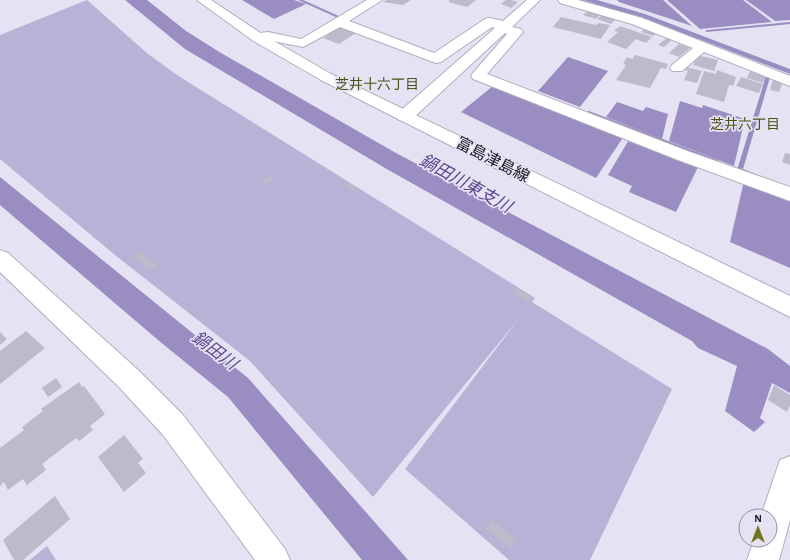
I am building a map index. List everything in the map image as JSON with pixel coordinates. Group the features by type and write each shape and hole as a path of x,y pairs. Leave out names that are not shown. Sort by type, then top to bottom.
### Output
{"street":[{"name":"富島津島線","path":"203,0 257,37 326,77 790,307"},
{"path":"257,37 268,36 295,43 303,43 376,0"},
{"path":"405,116 534,0"},
{"path":"564,0 636,21 790,81"},
{"path":"339,22 436,60 448,49 479,32 490,22 504,27 516,32 478,76 684,156 790,194"},
{"path":"677,68 702,47"},
{"path":"0,259 128,378 173,425 274,560"},
{"path":"778,510 790,470"},
{"path":"763,560 767,548"}],"shaded area":[{"path":"87,0 148,54 180,77 535,298 532,302 672,389 590,560 509,560 405,469 520,317 373,497 250,361 115,255 0,159 0,35"},
{"path":"125,0 147,0 186,31 221,53 396,153 768,349 790,366 790,393 772,383 760,418 765,422 754,432 725,411 737,366 698,348 692,341 385,168 185,49"},
{"path":"242,0 294,0 306,4 274,19"},
{"path":"584,0 597,0 645,14 790,69 790,74 649,20"},
{"path":"617,0 663,0 692,26 619,2"},
{"path":"667,0 743,0 772,22 700,29"},
{"path":"746,0 790,0 790,20 775,21"},
{"path":"568,57 608,71 580,107 538,91"},
{"path":"493,86 624,136 596,178 461,112"},
{"path":"680,101 702,108 703,105 745,119 734,166 669,141"},
{"path":"617,102 643,111 646,107 668,114 662,139 606,117"},
{"path":"630,138 699,165 676,212 629,192 632,186 608,175"},
{"path":"0,177 248,378 408,560 362,560 228,397 158,340 0,205"},
{"path":"744,181 790,199 790,268 730,242"},
{"path":"47,546 56,560 30,560"}],"building":[{"path":"386,0 411,0 403,5 383,2"},
{"path":"450,0 476,0 467,7 448,2"},
{"path":"506,0 518,2 511,8 501,4"},
{"path":"588,11 601,14 596,19 583,15"},
{"path":"602,15 616,19 611,24 597,19"},
{"path":"561,17 596,25 598,23 610,25 601,39 553,27"},
{"path":"620,26 652,37 646,43 636,39 626,49 607,42 618,32 614,31"},
{"path":"340,27 356,33 339,44 323,38"},
{"path":"645,29 657,33 653,36 641,32"},
{"path":"667,38 672,40 664,47 658,45"},
{"path":"679,44 690,48 679,57 669,53"},
{"path":"635,55 668,64 666,69 661,68 650,88 616,80 626,65 623,64 627,57 632,59"},
{"path":"697,55 718,60 714,71 693,65"},
{"path":"686,67 702,71 697,83 684,80 688,71 685,70"},
{"path":"717,70 736,77 733,86 729,85 724,102 696,94 704,71 716,74"},
{"path":"750,71 766,76 763,83 747,78"},
{"path":"741,77 763,84 759,93 736,86"},
{"path":"773,80 783,82 779,92 770,90"},
{"path":"785,153 790,154 790,165 782,162"},
{"path":"270,176 274,179 265,186 260,183"},
{"path":"348,183 358,189 355,192 344,186"},
{"path":"140,251 157,265 149,270 133,256"},
{"path":"516,288 532,298 529,302 512,292"},
{"path":"26,331 45,348 0,384 0,351"},
{"path":"0,332 7,339 0,345"},
{"path":"56,378 62,387 48,397 42,388"},
{"path":"79,382 82,387 84,386 105,414 90,426 93,430 79,441 76,438 42,464 46,470 27,485 23,479 8,490 4,482 0,486 0,448 24,430 22,427 43,411 41,409"},
{"path":"774,385 790,395 790,405 787,412 768,400"},
{"path":"124,435 143,459 138,463 146,473 124,492 98,457"},
{"path":"55,496 70,519 23,560 14,560 3,540"},
{"path":"491,519 517,540 511,549 486,529"}],"waterway":[{"path":"300,0 339,17"},
{"path":"579,0 636,16 697,39"},
{"path":"707,31 790,23"},
{"path":"748,173 740,170 768,77"},
{"path":"589,113 716,161"}],"district":[{"name":"芝井十六丁目","path":"377,84"},
{"name":"芝井六丁目","path":"745,124"}],"water label":[{"name":"鍋田川東支川","path":"466,183"},
{"name":"鍋田川","path":"215,350"}]}
